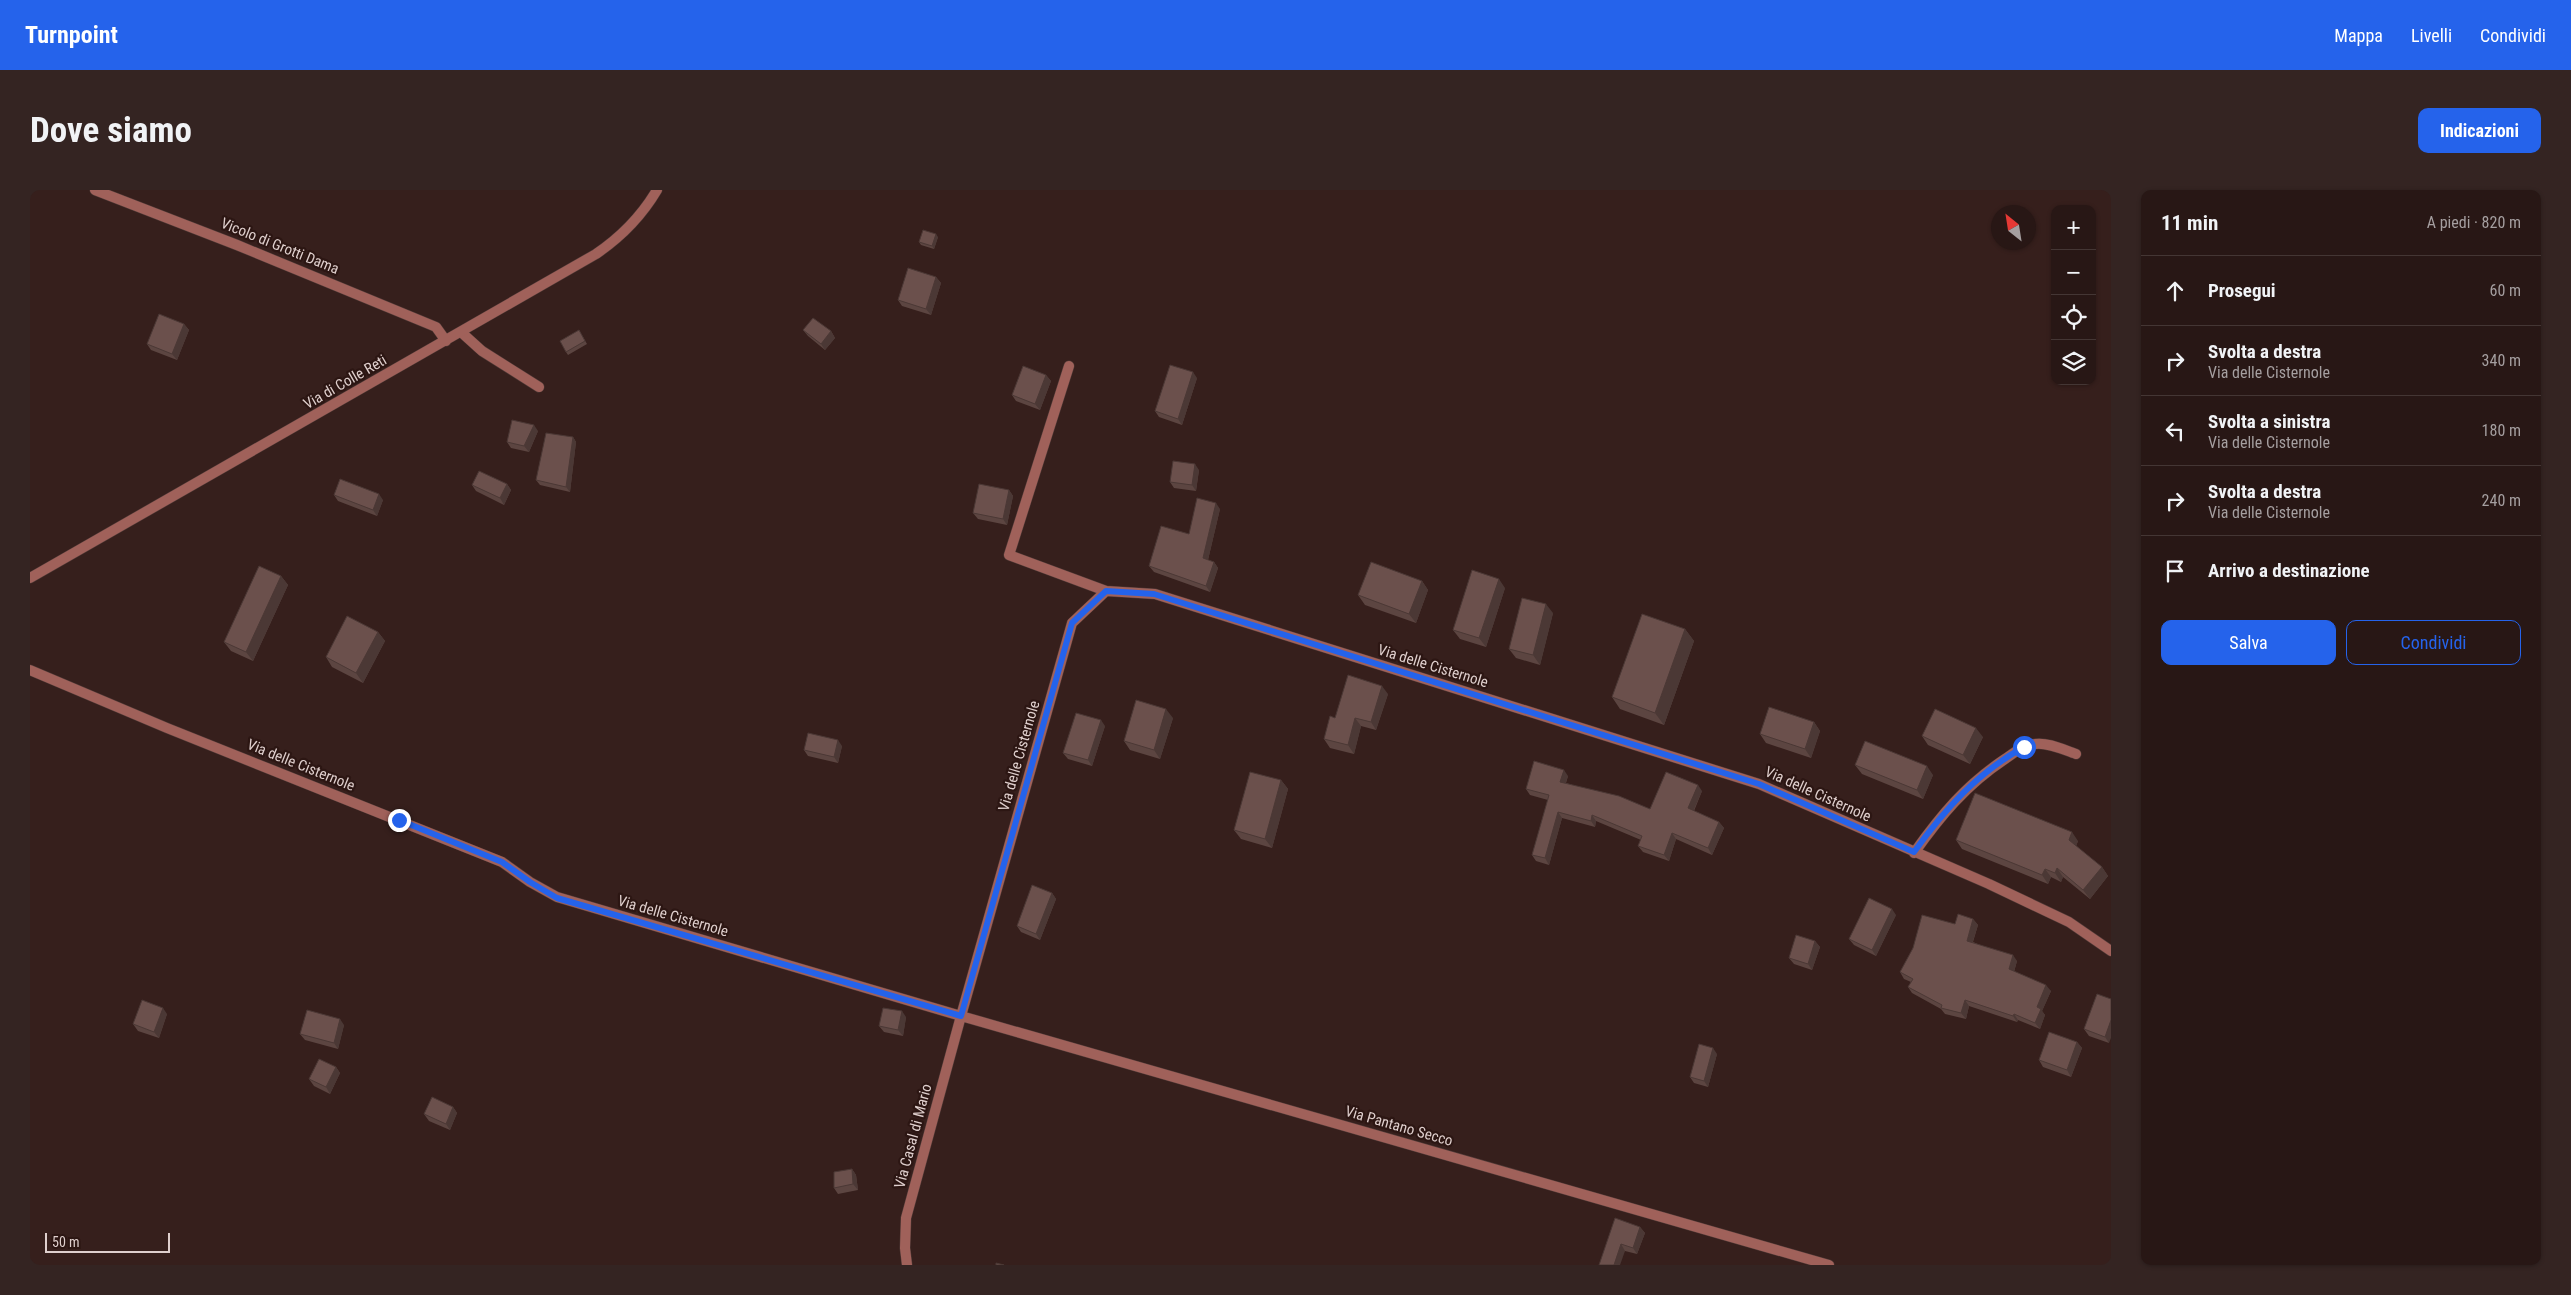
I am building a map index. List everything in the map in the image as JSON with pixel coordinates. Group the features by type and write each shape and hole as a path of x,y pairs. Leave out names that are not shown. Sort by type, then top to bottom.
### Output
{"street":[{"name":"Vicolo di Grotti Dama","path":"95,190 237,245 436,327 446,341"},
{"name":"Via di Colle Reti","path":"30,578 607,247 637,218 657,190"},
{"path":"461,332 482,351 540,387"},
{"path":"1069,366 1008,555 1106,591"},
{"name":"Via delle Cisternole","path":"30,670 167,728 502,862 557,898 961,1016 1072,623 1106,591 1154,594 1759,784 2068,922 2111,951"},
{"path":"1914,852 1970,784 2019,750 2036,744 2076,754"},
{"name":"Via Casal di Mario","path":"907,1265 905,1248 906,1218 961,1016"},
{"name":"Via Pantano Secco","path":"961,1016 1828,1265"}],"building":[{"path":"923,230 936,234 932,246 919,242"},
{"path":"908,268 936,277 926,309 898,300"},
{"path":"159,314 184,324 172,354 147,344"},
{"path":"813,318 831,331 821,344 803,330"},
{"path":"579,330 585,341 566,352 560,341"},
{"path":"1170,365 1193,372 1178,419 1155,411"},
{"path":"1023,366 1046,375 1035,404 1012,395"},
{"path":"512,420 534,425 524,446 507,442"},
{"path":"546,433 573,437 566,487 536,480"},
{"path":"1173,461 1195,464 1192,485 1170,482"},
{"path":"479,471 507,484 500,498 472,485"},
{"path":"340,479 379,494 373,510 334,495"},
{"path":"979,484 1009,490 1003,519 973,513"},
{"path":"1197,498 1216,503 1203,558 1214,562 1206,586 1149,566 1161,526 1189,534"},
{"path":"1371,562 1422,581 1409,614 1358,595"},
{"path":"259,566 281,576 246,652 224,642"},
{"path":"1472,570 1499,579 1479,638 1453,630"},
{"path":"1522,598 1546,604 1533,655 1509,649"},
{"path":"1642,614 1685,629 1655,713 1612,697"},
{"path":"347,616 378,632 356,673 326,657"},
{"path":"1348,675 1382,686 1371,722 1355,718 1348,745 1324,739 1330,716 1335,718"},
{"path":"1136,700 1166,709 1154,750 1124,741"},
{"path":"1769,707 1814,722 1805,749 1760,734"},
{"path":"1935,709 1976,728 1963,755 1922,736"},
{"path":"1076,713 1101,720 1088,760 1063,753"},
{"path":"808,733 838,740 834,757 804,750"},
{"path":"1865,741 1927,766 1917,790 1855,765"},
{"path":"1534,761 1564,770 1560,782 1619,796 1650,809 1666,772 1698,785 1688,808 1719,822 1708,848 1672,833 1664,855 1638,846 1642,836 1592,815 1591,821 1558,812 1545,858 1532,855 1549,795 1526,789"},
{"path":"1250,772 1281,780 1265,839 1234,830"},
{"path":"1975,793 2072,832 2069,840 2102,867 2083,890 2057,868 2055,873 2045,869 2042,875 1956,840"},
{"path":"1032,885 1052,893 1036,934 1017,926"},
{"path":"1869,898 1892,909 1872,950 1849,939"},
{"path":"1958,914 1973,919 1967,941 2013,955 2009,969 2046,985 2037,1007 2041,1009 2035,1023 2014,1014 2013,1016 1965,1000 1961,1013 1941,1008 1942,1005 1908,987 1913,979 1900,972 1913,948 1922,915 1955,924"},
{"path":"1796,935 1815,941 1808,964 1789,958"},
{"path":"2097,994 2111,999 2111,1020 2105,1037 2084,1029"},
{"path":"142,1000 163,1008 154,1032 133,1024"},
{"path":"883,1008 902,1011 898,1030 879,1026"},
{"path":"307,1010 340,1019 334,1043 300,1034"},
{"path":"2049,1032 2077,1042 2067,1070 2039,1060"},
{"path":"1699,1044 1713,1048 1704,1081 1690,1077"},
{"path":"319,1059 336,1067 326,1087 309,1079"},
{"path":"432,1097 453,1107 446,1124 424,1114"},
{"path":"852,1169 853,1184 834,1188 834,1172"},
{"path":"1615,1218 1640,1227 1633,1248 1621,1244 1614,1265 1599,1265"}],"route":[{"path":"399,820 502,862 557,898 961,1016 1072,623 1106,591 1154,594 1759,784 1914,852 1970,784 1984,772 2024,747"}]}
